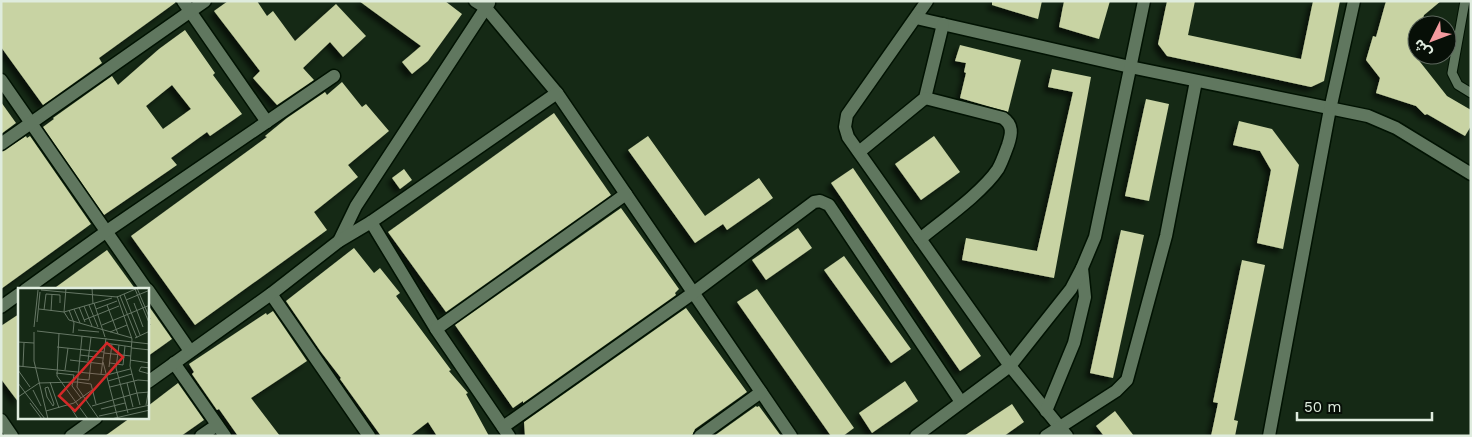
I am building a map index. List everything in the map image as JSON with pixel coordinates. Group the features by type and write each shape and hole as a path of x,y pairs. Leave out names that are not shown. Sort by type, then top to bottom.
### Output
{"street":[{"path":"1,144 187,7 205,1"},
{"path":"927,1 847,115 845,127 848,137 1010,366 1063,431"},
{"path":"916,436 1010,366 1071,289 1096,237 1144,1"},
{"path":"1269,436 1330,108 1354,1"},
{"path":"340,241 356,206 484,4 556,93 791,436"},
{"path":"187,7 267,122"},
{"path":"916,18 1130,67 1368,116 1396,128 1471,174"},
{"path":"859,152 925,98 943,24"},
{"path":"28,288 106,231 334,76"},
{"path":"1,80 146,288"},
{"path":"1046,436 1063,431 1116,391 1127,380 1130,373 1166,236 1196,80"},
{"path":"149,381 271,294 340,241 371,222 556,93"},
{"path":"920,239 987,183 999,168 1011,136 1009,122 1003,118 925,98"},
{"path":"436,329 626,194"},
{"path":"371,222 436,329 506,432 814,202 820,201 828,205 961,402"},
{"path":"1046,411 1074,343 1085,297 1082,268"},
{"path":"149,293 190,351"},
{"path":"271,294 370,436"},
{"path":"1,307 18,295"},
{"path":"174,363 225,436"},
{"path":"700,436 761,392"},
{"path":"1,420 12,436"},
{"path":"71,436 93,420"},
{"path":"201,436 217,425"}],"lane":[{"path":"1465,1 1452,73 1458,85 1471,92"}],"building":[{"path":"1,1 175,1 175,3 99,58 102,63 43,105 1,47"},
{"path":"228,1 257,1 267,16 273,11 295,41 336,4 366,36 343,57 330,42 303,68 314,80 277,105 253,78 260,71 214,11"},
{"path":"359,1 445,1 462,14 428,61 412,74 402,62 421,46"},
{"path":"992,1 1042,1 1038,19 992,5"},
{"path":"1064,1 1110,1 1099,39 1059,27"},
{"path":"1167,1 1195,1 1188,35 1301,59 1313,1 1340,1 1324,81 1311,87 1167,56 1158,44"},
{"path":"1386,1 1441,1 1424,15 1407,15 1407,65 1422,65 1447,96 1471,110 1471,126 1465,136 1427,114 1425,115 1416,106 1376,93 1380,78 1366,60 1373,36 1376,37"},
{"path":"185,30 215,73 213,75 242,114 210,136 207,132 171,158 177,165 104,215 43,127 112,76 118,85 159,49","holes":["172,85 191,109 163,129 146,106"]},
{"path":"960,45 1021,60 1008,112 960,98 966,73 964,72 966,63 955,61"},
{"path":"1052,69 1091,77 1054,278 962,260 966,238 1037,251 1073,92 1048,87"},
{"path":"342,82 362,107 366,104 389,131 348,165 358,177 314,212 327,230 195,325 131,236 267,137 265,136 287,118 325,92 327,95"},
{"path":"1146,99 1169,104 1149,201 1125,196"},
{"path":"1,102 16,123 1,134"},
{"path":"554,113 611,195 446,312 388,232"},
{"path":"1239,121 1272,129 1299,165 1283,249 1257,243 1271,170 1260,151 1233,145"},
{"path":"26,136 27,138 30,136 91,224 1,289 1,152"},
{"path":"648,136 705,216 759,178 773,198 727,230 723,224 695,243 628,150"},
{"path":"934,136 960,172 921,200 895,164"},
{"path":"853,168 981,356 960,371 831,183"},
{"path":"404,169 412,180 400,189 392,178"},
{"path":"621,208 679,289 675,293 676,295 523,403 523,401 513,408 455,325"},
{"path":"798,228 812,248 766,280 752,260"},
{"path":"1121,230 1144,235 1113,378 1090,373"},
{"path":"354,248 374,273 380,268 400,293 396,296 451,370 449,371 468,393 466,394 489,436 437,436 428,422 410,436 381,436 340,379 286,301"},
{"path":"107,250 135,288 55,288"},
{"path":"844,256 911,349 891,363 824,270"},
{"path":"1242,260 1265,265 1234,420 1238,421 1235,436 1211,436 1218,403 1213,402"},
{"path":"757,289 854,428 843,436 831,436 737,302"},
{"path":"149,306 172,339 149,355"},
{"path":"686,308 747,392 695,429 692,436 525,436 524,422"},
{"path":"273,311 307,361 251,398 280,436 238,436 192,374 194,372 189,364 266,313 267,315"},
{"path":"18,315 18,402 1,379 1,326"},
{"path":"905,381 918,401 872,433 859,413"},
{"path":"178,383 204,420 181,436 105,436 127,420 149,420 149,405"},
{"path":"1012,404 1024,422 1004,436 964,436"},
{"path":"756,406 759,406 781,436 714,436"},
{"path":"1115,411 1134,436 1104,436 1096,426"}]}
